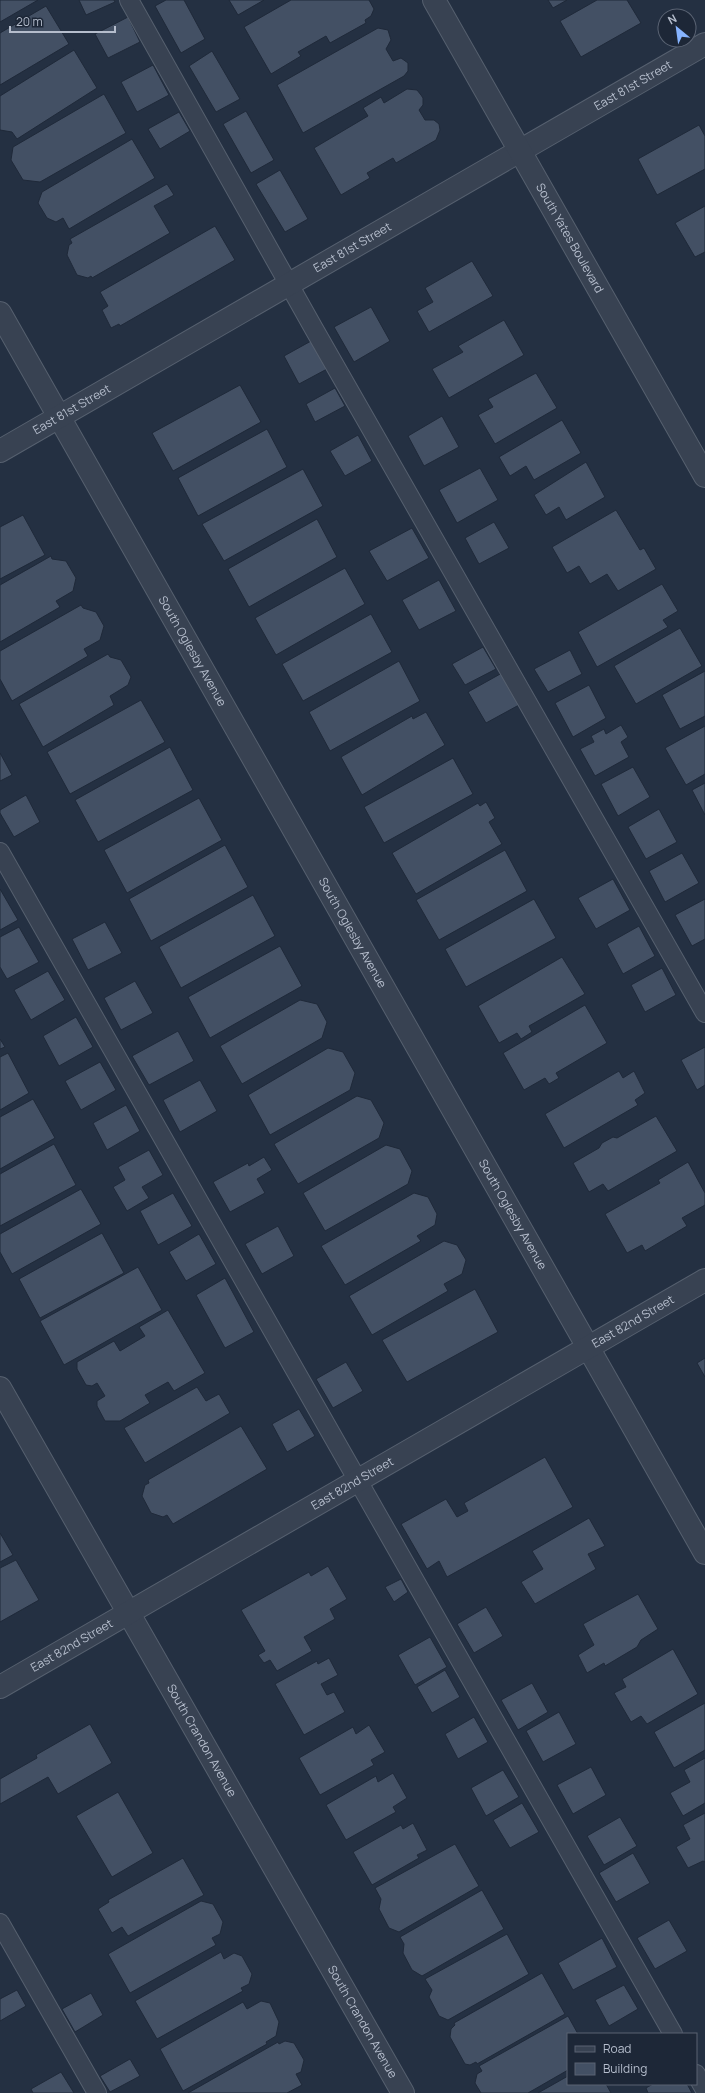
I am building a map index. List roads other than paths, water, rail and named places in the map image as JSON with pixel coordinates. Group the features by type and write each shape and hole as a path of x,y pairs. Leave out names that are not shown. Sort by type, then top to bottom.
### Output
{"street":[{"name":"South Yates Boulevard","path":"434,0 705,476"},
{"name":"East 81st Street","path":"0,451 705,44"},
{"name":"South Oglesby Avenue","path":"0,313 705,1553"},
{"name":"East 82nd Street","path":"0,1687 705,1280"},
{"name":"South Crandon Avenue","path":"0,1388 403,2093"}],"lane":[{"path":"128,0 288,284 705,1013"},
{"path":"0,852 672,2033"},
{"path":"0,1923 97,2093"},
{"path":"697,2076 705,2090"}]}
